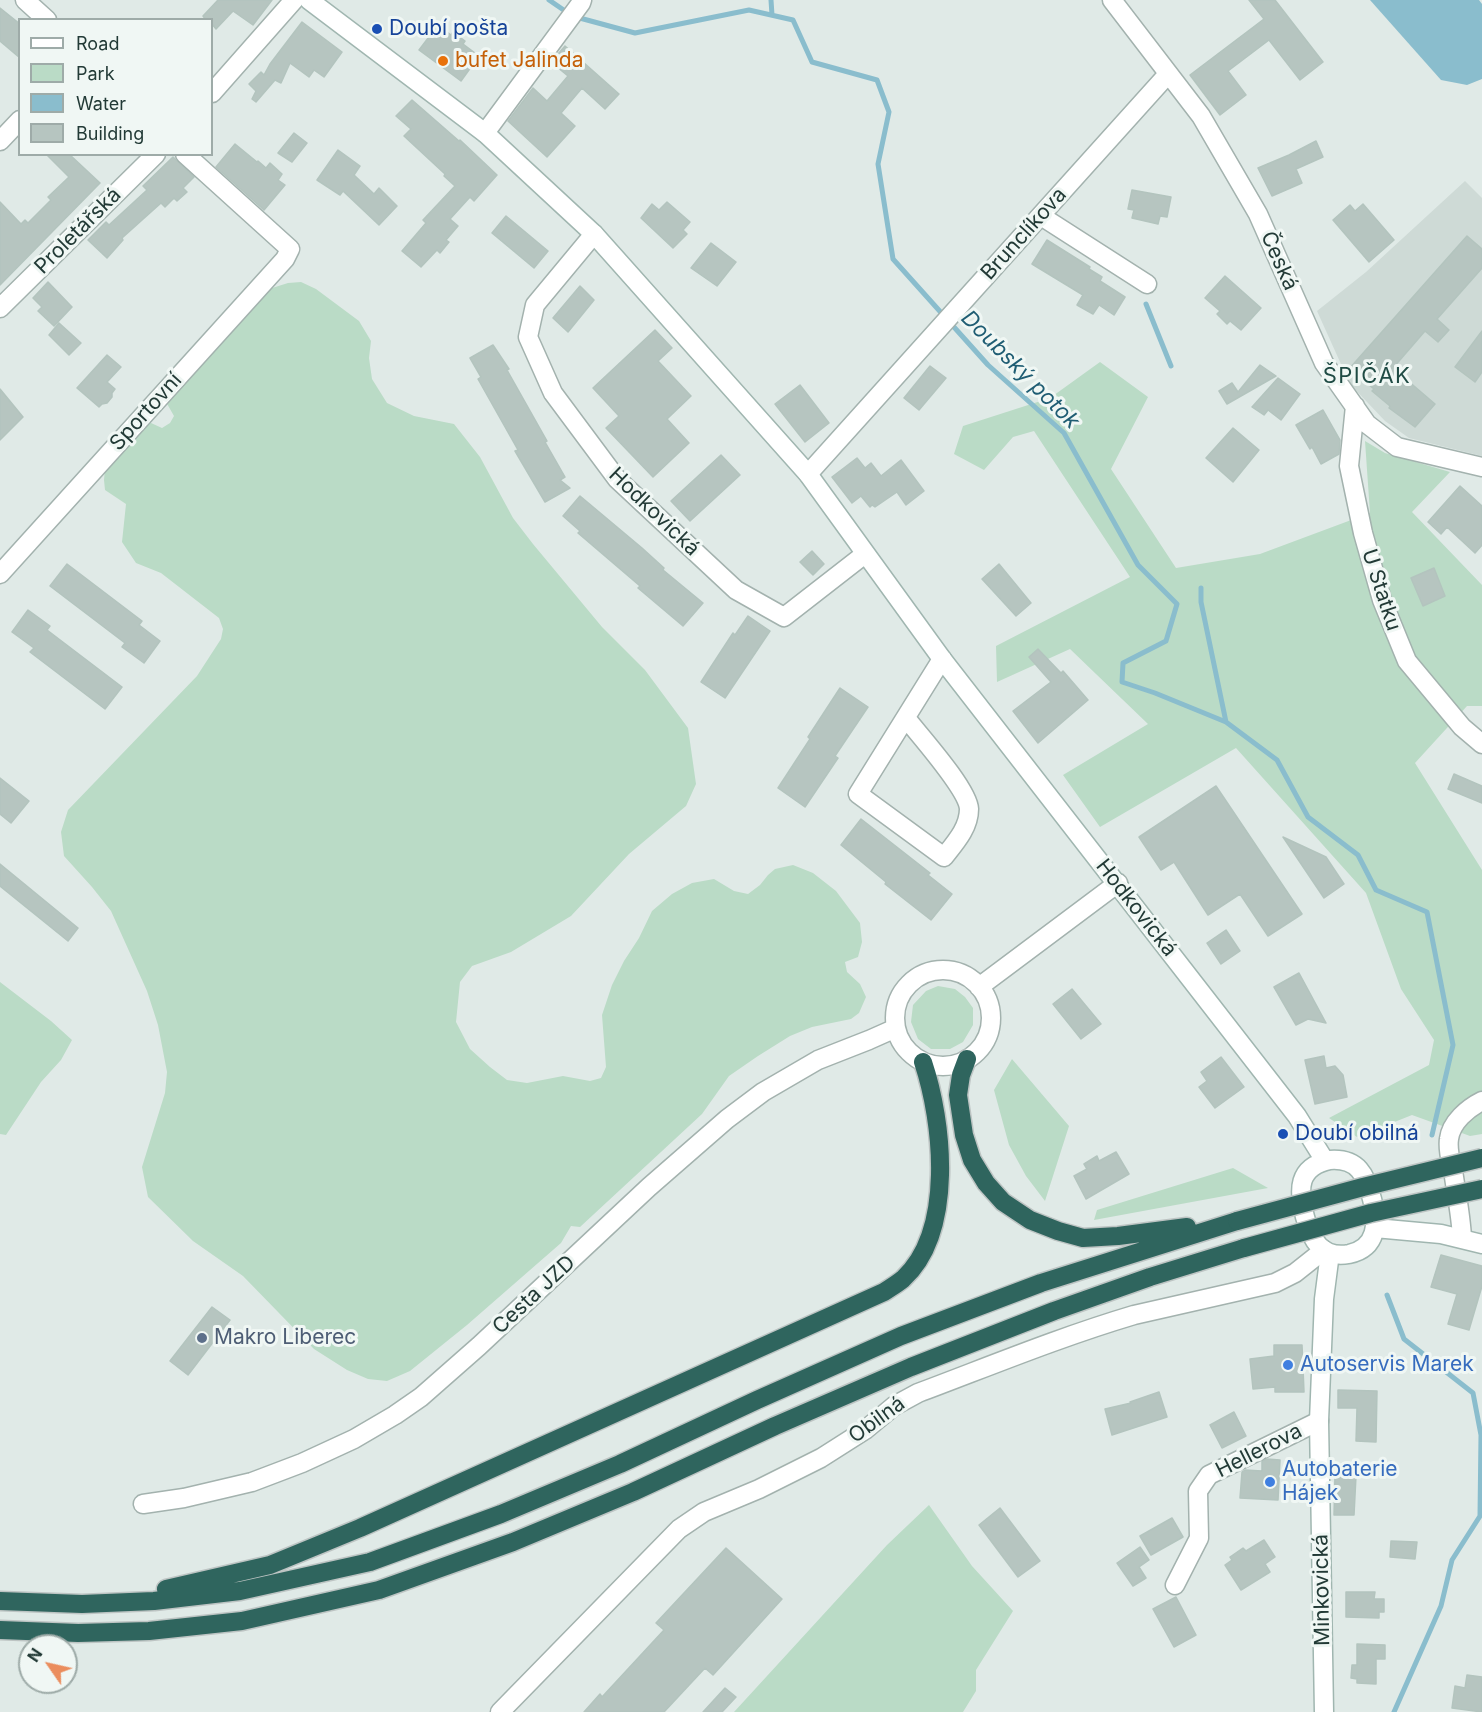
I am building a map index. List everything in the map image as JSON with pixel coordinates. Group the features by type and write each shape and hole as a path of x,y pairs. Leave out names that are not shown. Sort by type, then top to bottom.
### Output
{"highway":[{"path":"967,1059 958,1095 964,1136 972,1160 986,1183 1003,1202 1030,1220 1058,1232 1083,1238 1118,1236 1237,1221"},
{"path":"82,1604 178,1586 270,1565 360,1528 884,1292 903,1279 919,1259 936,1216 940,1173 936,1110 923,1062"},
{"path":"0,1600 82,1604 154,1600 240,1591 370,1562 501,1515 620,1464 911,1332 1041,1283 1237,1221 1482,1158"},
{"path":"0,1630 78,1633 161,1629 242,1620 379,1590 513,1542 633,1492 775,1426 911,1367 1054,1311 1150,1277 1244,1248 1371,1213 1482,1189"}],"street":[{"path":"25,0 45,18"},
{"path":"213,92 294,0"},
{"name":"Hodkovická","path":"309,0 484,134 594,234 808,474 942,659 1297,1116 1325,1161"},
{"path":"484,134 582,0"},
{"name":"Česká","path":"1112,0 1201,116 1258,214 1324,363 1367,424 1397,447 1482,467"},
{"name":"Brunclíkova","path":"808,474 1168,74"},
{"path":"0,141 18,122"},
{"name":"Proletářská","path":"0,308 154,156"},
{"name":"Sportovní","path":"0,574 285,259 290,249 187,156"},
{"path":"1041,216 1147,284"},
{"name":"Hodkovická","path":"594,234 535,305 528,337 553,393 617,479 736,590 784,616 865,554"},
{"name":"U Statku","path":"1354,406 1349,466 1363,533 1382,600 1407,661 1462,727 1482,744"},
{"path":"906,718 962,789 969,808 964,830 944,857 858,794 942,659"},
{"path":"979,987 1118,884"},
{"path":"939,970 961,974 971,979 979,987 990,1008 991,1020 984,1043 976,1052 957,1064 945,1066 923,1062 906,1048 896,1028 895,1017 901,994 908,985 927,973 939,970"},
{"name":"Cesta JZD","path":"143,1504 184,1498 252,1482 302,1464 354,1439 395,1415 421,1397 479,1346 649,1187 727,1119 763,1092 818,1060 896,1028"},
{"path":"1462,1238 1461,1215 1449,1140 1461,1117 1469,1108 1482,1101"},
{"path":"1342,1160 1353,1165 1363,1173 1368,1184 1376,1213 1375,1228 1368,1243 1347,1254 1327,1251 1315,1242 1309,1232 1300,1198 1306,1175 1314,1166 1325,1161 1342,1160"},
{"path":"1375,1228 1425,1232 1482,1244"},
{"name":"Minkovická","path":"1324,1712 1319,1420 1327,1251"},
{"name":"Obilná","path":"500,1712 679,1529 704,1512 759,1490 836,1450 904,1399 1050,1342 1115,1320 1275,1283 1294,1274 1327,1251"},
{"name":"Hellerova","path":"1175,1586 1199,1538 1197,1491 1209,1475 1319,1420"}],"shaded area":[{"path":"1465,181 1482,198 1482,456 1409,438 1385,421 1350,384 1317,311 1366,272"}],"green space":[{"path":"301,282 316,289 359,321 371,341 369,358 372,379 387,403 414,416 454,424 480,457 513,518 533,544 602,627 645,670 688,728 696,784 686,806 629,854 571,916 511,952 472,966 460,982 456,1022 470,1049 507,1080 527,1083 563,1076 590,1081 601,1078 606,1067 602,1015 612,985 652,911 672,894 692,883 714,879 734,891 748,894 775,869 793,865 813,873 836,891 860,923 862,942 858,957 845,962 847,972 860,984 866,997 859,1013 851,1019 812,1027 790,1036 729,1076 702,1114 580,1227 571,1226 561,1243 410,1371 387,1381 368,1379 347,1370 314,1349 243,1276 193,1241 148,1197 142,1167 165,1093 167,1072 158,1025 147,991 111,911 64,856 61,832 68,810 197,676 221,639 223,629 219,618 161,573 136,563 122,542 126,504 105,490 105,469 146,425 151,423 162,428 170,423 174,416 166,402 269,289 288,283"},
{"path":"1100,362 1148,397 1111,469 1176,568 1260,554 1370,513 1365,441 1385,453 1450,472 1412,512 1482,585 1482,706 1467,706 1415,763 1482,870 1482,1134 1470,1136 1412,1115 1357,1137 1329,1118 1429,1065 1434,1040 1401,989 1366,893 1236,748 1100,827 1063,775 1148,724 1070,649 997,682 996,646 1130,577 1034,431 1013,437 984,470 954,454 963,426 1050,398"},
{"path":"0,982 72,1040 61,1060 41,1082 6,1135 0,1134"},
{"path":"938,986 955,989 973,1008 973,1025 963,1042 950,1049 931,1049 918,1039 911,1022 913,1005 926,991"},
{"path":"1012,1059 1069,1126 1045,1201 1026,1176 1009,1145 994,1090"},
{"path":"1233,1168 1268,1188 1094,1220 1097,1210"},
{"path":"929,1505 972,1566 1013,1611 976,1670 976,1691 963,1712 734,1712 887,1545"}],"water":[{"path":"1370,0 1479,0 1482,4 1482,79 1467,85 1441,80"}],"building":[{"path":"218,0 272,0 253,25 233,11 216,29 213,25 213,18 203,16"},
{"path":"1249,0 1275,0 1323,62 1300,80 1269,40 1228,71 1246,95 1220,115 1190,75 1264,19"},
{"path":"0,8 18,22 18,56 0,41"},
{"path":"302,22 342,52 324,77 314,70 309,77 290,63 281,83 275,80 256,102 252,99 256,91 249,84 261,72 264,75"},
{"path":"438,25 451,35 453,32 465,41 463,44 479,56 461,81 419,50"},
{"path":"565,46 619,94 605,109 582,88 561,113 575,126 547,157 508,121 533,88 547,101 568,76 551,62"},
{"path":"412,100 497,175 474,201 470,197 450,219 458,226 446,240 449,242 440,253 437,250 421,267 402,251 426,223 423,220 455,186 404,136 411,129 396,116"},
{"path":"294,133 307,143 292,162 278,153"},
{"path":"1316,141 1323,157 1296,169 1302,183 1272,196 1258,168"},
{"path":"235,144 266,168 270,163 282,174 278,180 285,185 264,210 216,167"},
{"path":"338,150 360,166 354,175 374,194 379,188 397,206 379,225 343,191 340,195 317,180"},
{"path":"48,156 71,156 100,183 0,285 0,202 21,224 25,220 28,223 51,200 48,197 69,177"},
{"path":"173,157 194,177 183,188 187,192 177,201 174,198 165,207 161,203 122,238 123,240 107,258 88,240 106,222 109,225 147,190 143,186"},
{"path":"1132,190 1171,197 1167,217 1160,216 1158,224 1132,218 1134,210 1128,209"},
{"path":"667,202 690,222 683,230 687,234 673,248 641,218 652,204 659,210"},
{"path":"1363,204 1394,240 1369,262 1333,220 1350,205 1355,211"},
{"path":"506,216 548,251 534,268 492,233"},
{"path":"1467,236 1482,249 1482,268 1437,319 1449,330 1438,342 1425,331 1393,368 1435,404 1415,427 1389,408 1390,406 1372,391 1374,389 1349,369"},
{"path":"1047,240 1090,267 1089,269 1102,277 1100,281 1125,297 1114,315 1099,305 1093,314 1077,305 1083,295 1032,264"},
{"path":"711,243 736,262 717,286 691,268"},
{"path":"1225,276 1261,308 1241,330 1230,321 1227,324 1217,314 1220,311 1205,298"},
{"path":"48,282 72,307 54,326 38,311 42,307 33,298"},
{"path":"580,286 594,300 568,332 553,318"},
{"path":"59,323 81,343 69,355 49,335"},
{"path":"655,330 672,348 658,361 691,396 667,419 689,443 653,477 606,428 619,416 593,388"},
{"path":"1482,331 1482,372 1475,382 1455,367"},
{"path":"493,345 509,369 507,370 565,477 560,480 570,488 545,502 515,451 518,450 478,379 481,377 470,358"},
{"path":"107,355 121,367 107,382 115,389 112,397 99,407 77,388"},
{"path":"1260,365 1276,376 1227,404 1219,391 1232,383 1238,392"},
{"path":"930,366 946,378 919,410 904,398"},
{"path":"1278,378 1300,394 1281,420 1268,410 1264,415 1252,407"},
{"path":"800,385 829,423 805,442 775,404"},
{"path":"0,389 23,417 0,440"},
{"path":"1323,410 1340,440 1339,454 1321,464 1296,425"},
{"path":"1233,428 1259,450 1233,482 1206,458"},
{"path":"721,455 740,475 690,521 671,501"},
{"path":"857,458 865,468 871,463 881,476 901,460 924,491 906,505 897,492 875,507 872,505 870,507 861,496 852,503 832,477"},
{"path":"1460,486 1482,506 1482,545 1475,553 1447,527 1441,534 1428,522"},
{"path":"580,496 703,603 683,626 578,533 580,531 563,516"},
{"path":"812,551 824,564 813,575 800,562"},
{"path":"67,564 142,621 139,625 160,641 144,663 122,647 125,643 50,586"},
{"path":"999,564 1031,603 1016,616 982,579"},
{"path":"1434,568 1445,596 1423,606 1411,578"},
{"path":"28,610 50,626 47,630 122,687 105,709 30,652 34,648 12,632"},
{"path":"748,616 770,631 725,698 701,682 733,633 735,635"},
{"path":"1038,649 1061,673 1063,671 1088,700 1038,743 1013,711 1051,682 1029,657"},
{"path":"840,688 868,707 835,756 838,758 805,807 778,788"},
{"path":"1454,774 1482,786 1482,803 1448,789"},
{"path":"0,778 29,801 11,823 0,814"},
{"path":"1216,786 1302,914 1268,936 1240,894 1208,915 1174,862 1161,870 1139,837"},
{"path":"861,819 930,873 928,875 952,894 931,920 841,845"},
{"path":"1283,837 1326,857 1344,884 1324,898"},
{"path":"0,864 78,928 68,941 0,886"},
{"path":"1226,930 1240,951 1221,964 1207,943"},
{"path":"1299,973 1326,1023 1308,1019 1296,1025 1274,987"},
{"path":"1072,989 1101,1024 1081,1039 1053,1004"},
{"path":"1324,1056 1326,1068 1335,1066 1343,1075 1347,1097 1315,1104 1305,1060"},
{"path":"1221,1057 1244,1087 1215,1108 1199,1087 1207,1081 1201,1072"},
{"path":"1116,1152 1129,1174 1086,1199 1074,1176 1087,1169 1084,1164 1097,1156 1099,1161"},
{"path":"1441,1255 1482,1266 1482,1286 1469,1330 1448,1324 1457,1294 1431,1287"},
{"path":"212,1307 230,1320 188,1375 170,1361"},
{"path":"1274,1345 1302,1345 1304,1392 1275,1392 1275,1387 1253,1389 1250,1359 1274,1356"},
{"path":"1338,1390 1377,1391 1376,1442 1356,1441 1357,1408 1338,1408"},
{"path":"1159,1392 1167,1417 1112,1435 1105,1409 1131,1403"},
{"path":"1234,1412 1246,1436 1222,1448 1210,1425"},
{"path":"1280,1460 1278,1500 1240,1498 1242,1472 1245,1470 1262,1471 1262,1461"},
{"path":"1335,1475 1356,1476 1354,1515 1334,1515"},
{"path":"1000,1508 1040,1561 1018,1577 979,1525"},
{"path":"1172,1518 1183,1537 1151,1555 1140,1536"},
{"path":"1264,1540 1275,1557 1265,1564 1270,1572 1241,1590 1225,1565 1232,1560 1230,1557 1243,1548 1246,1551"},
{"path":"1391,1541 1417,1542 1415,1559 1390,1557"},
{"path":"1140,1547 1149,1560 1139,1567 1146,1578 1133,1586 1117,1563"},
{"path":"726,1548 782,1599 713,1675 705,1668 664,1712 584,1712 600,1694 602,1697 664,1630 656,1623"},
{"path":"1346,1592 1375,1592 1374,1599 1384,1599 1384,1612 1379,1612 1379,1618 1346,1617"},
{"path":"1176,1597 1196,1635 1174,1647 1153,1609"},
{"path":"1357,1644 1385,1645 1385,1659 1376,1659 1376,1684 1357,1683 1357,1679 1351,1678 1352,1665 1357,1665"},
{"path":"1467,1675 1482,1677 1482,1712 1452,1708 1455,1686 1465,1688"},
{"path":"725,1688 736,1697 722,1712 703,1712"}],"waterway":[{"name":"Doubský potok","path":"549,0 568,13"},
{"path":"771,0 772,15"},
{"name":"Doubský potok","path":"576,17 635,33 749,10 793,20 812,62 877,80 889,112 878,164 893,259 988,365 1064,433 1138,565 1177,604 1166,641 1123,663 1122,682 1226,722 1277,760 1308,817 1358,855 1376,890 1427,912 1453,1045 1432,1135"},
{"path":"1146,304 1171,366"},
{"path":"1201,588 1201,602 1226,722"},
{"name":"Doubský potok","path":"1387,1295 1404,1339 1473,1393 1481,1435 1480,1516 1452,1560 1441,1606 1394,1712"}],"place":[{"name":"Doubí pošta","path":"377,29"},
{"name":"bufet Jalinda","path":"443,61"},
{"name":"Doubí obilná","path":"1283,1134"},
{"name":"Makro Liberec","path":"202,1338"},
{"name":"Autoservis Marek","path":"1288,1365"},
{"name":"Autobaterie Hájek","path":"1270,1482"}],"district":[{"name":"ŠPIČÁK","path":"1367,376"}]}
